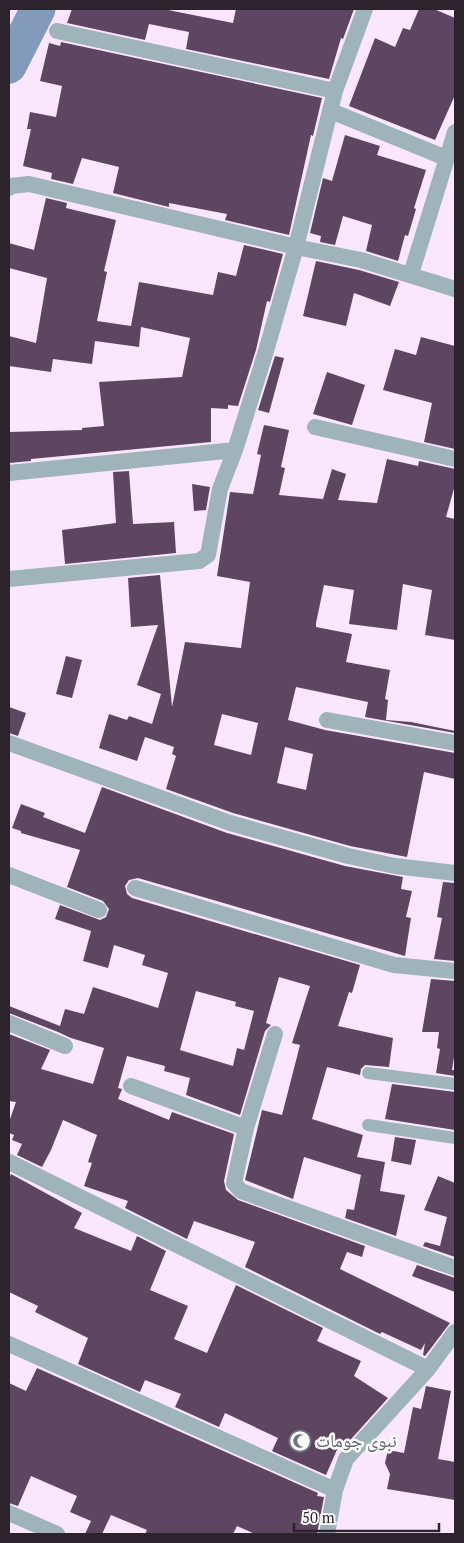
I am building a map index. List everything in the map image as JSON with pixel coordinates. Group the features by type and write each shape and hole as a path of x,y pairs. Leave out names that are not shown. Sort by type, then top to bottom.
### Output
{"street":[{"path":"9,579 199,561 208,555 211,548 220,489 235,450 296,247 332,111 335,91 365,9"},
{"path":"57,30 335,91"},
{"path":"332,111 446,158"},
{"path":"410,274 455,132"},
{"path":"9,188 11,186 30,184 296,247 361,260 455,289"},
{"path":"314,427 455,459"},
{"path":"9,473 235,450"},
{"path":"327,720 455,743"},
{"path":"9,742 230,824 348,856 395,866 455,872"},
{"path":"9,875 99,910"},
{"path":"135,888 394,965 455,971"},
{"path":"9,1023 65,1046"},
{"path":"275,1034 246,1128 234,1183 241,1191 455,1268"},
{"path":"368,1073 455,1084"},
{"path":"131,1086 246,1128"},
{"path":"368,1125 455,1138"},
{"path":"9,1162 428,1368"},
{"path":"327,1534 335,1490 346,1459 428,1368 455,1332"},
{"path":"9,1344 335,1490"},
{"path":"9,1513 57,1534"}],"building":[{"path":"72,9 163,9 233,23 236,9 354,9 343,39 341,38 329,79 186,49 189,32 149,24 145,40 67,23"},
{"path":"419,9 434,9 455,18 455,95 435,140 349,106 375,38 395,47 403,28 410,30"},
{"path":"61,42 322,98 313,136 311,135 289,235 225,220 227,214 169,203 169,207 113,193 119,167 82,158 73,184 51,179 52,173 23,166 31,129 27,129 30,112 56,117 62,86 40,81 49,43 60,46"},
{"path":"345,135 380,146 377,155 426,170 414,208 416,209 408,236 405,235 398,261 366,251 372,225 343,216 335,245 320,242 321,236 310,233 323,178 332,181"},
{"path":"46,198 67,203 66,208 116,220 104,271 107,272 97,321 131,326 139,282 213,295 218,272 236,276 244,245 283,254 270,302 267,301 256,350 238,406 228,405 228,409 211,408 211,442 31,459 31,461 9,463 9,432 82,430 82,428 104,426 99,382 182,377 190,338 141,327 139,347 95,341 92,364 53,359 51,372 9,366 9,336 36,343 47,278 9,268 9,243 34,250"},
{"path":"316,261 359,270 399,282 390,306 354,293 346,326 303,316"},
{"path":"421,337 455,346 455,449 424,442 432,403 383,390 395,349 416,355"},
{"path":"275,356 284,358 269,413 258,410"},
{"path":"327,372 365,385 352,425 313,414"},
{"path":"264,425 289,430 281,467 285,468 279,495 323,499 332,469 346,474 338,500 377,503 387,459 418,466 419,461 455,469 455,485 446,517 455,519 455,640 425,635 432,590 403,584 397,630 349,624 354,590 324,585 316,627 352,634 346,662 390,670 385,699 388,700 386,720 411,722 455,731 455,733 365,717 368,702 296,687 288,720 325,730 455,753 455,779 424,772 407,857 350,846 233,813 166,789 176,756 172,754 174,747 145,737 137,761 99,748 109,714 127,720 129,716 152,724 161,694 137,685 158,625 131,627 128,578 160,575 172,707 185,642 241,648 250,582 217,576 230,492 253,494 261,455 257,454","holes":["222,714 258,723 251,755 214,745","285,747 313,754 306,790 277,783"]},
{"path":"129,471 133,524 174,522 176,553 65,564 62,530 116,523 113,472"},
{"path":"192,484 210,487 206,510 194,511"},
{"path":"66,656 82,660 72,698 56,694"},
{"path":"9,707 26,713 18,736 9,733"},
{"path":"102,787 227,833 345,866 403,877 401,889 412,891 406,917 411,918 405,956 138,878 129,880 125,886 127,894 132,898 360,965 352,993 349,992 338,1026 393,1038 389,1067 365,1065 361,1069 360,1075 327,1067 312,1119 363,1135 357,1157 385,1162 380,1191 405,1195 396,1236 345,1218 347,1209 354,1210 361,1175 304,1157 293,1199 245,1180 262,1110 282,1115 300,1045 292,1043 310,986 279,977 266,1023 271,1025 265,1031 240,1115 186,1095 190,1078 164,1071 165,1066 127,1056 118,1088 122,1089 118,1099 169,1120 172,1112 234,1134 224,1181 226,1190 238,1200 365,1246 362,1257 347,1252 340,1269 450,1323 425,1356 423,1355 425,1343 421,1350 382,1332 380,1334 245,1267 255,1242 194,1221 187,1239 125,1208 128,1201 84,1186 92,1163 88,1162 97,1135 63,1120 42,1167 17,1155 22,1144 12,1140 14,1135 9,1133 9,1122 16,1102 9,1101 9,1034 50,1050 41,1069 93,1084 104,1048 71,1038 9,1013 9,1006 60,1026 65,1009 84,1014 93,987 158,1008 168,973 142,965 145,955 114,945 108,968 83,961 91,931 55,919 60,905 100,920 106,917 109,909 103,901 67,887 80,850 21,833 21,831 12,828 21,804 45,813 43,817 85,833","holes":["196,991 236,1002 235,1006 254,1011 244,1050 237,1048 233,1066 180,1050"]},
{"path":"443,882 455,883 455,961 434,959 442,918 437,917"},
{"path":"431,979 455,981 455,1051 452,1070 455,1070 455,1076 436,1073 440,1049 437,1048 439,1032 422,1032"},
{"path":"392,1084 455,1092 455,1130 385,1119"},
{"path":"395,1137 416,1140 411,1165 391,1161"},
{"path":"11,1174 82,1213 74,1228 131,1251 137,1236 166,1251 150,1290 188,1306 174,1339 207,1353 236,1285 323,1328 317,1341 361,1361 354,1376 388,1398 344,1447 339,1445 326,1475 272,1451 278,1438 225,1413 219,1427 175,1407 181,1394 145,1380 140,1392 78,1364 88,1338 35,1312 38,1306 9,1292 9,1179"},
{"path":"438,1176 455,1183 455,1257 423,1246 425,1242 440,1246 447,1217 424,1210"},
{"path":"417,1265 455,1278 455,1292 412,1276"},
{"path":"37,1368 318,1493 317,1496 324,1497 317,1534 255,1534 237,1526 233,1534 145,1534 147,1530 111,1515 102,1534 85,1534 91,1521 70,1512 77,1496 31,1476 18,1506 9,1503 9,1383 26,1391"},
{"path":"426,1386 451,1391 438,1459 455,1462 455,1500 387,1489 390,1474 385,1463 388,1450 404,1453 413,1407 421,1409"}],"waterway":[{"path":"9,66 38,9"}],"place":[{"name":"نبوی جومات","path":"300,1441"}]}
